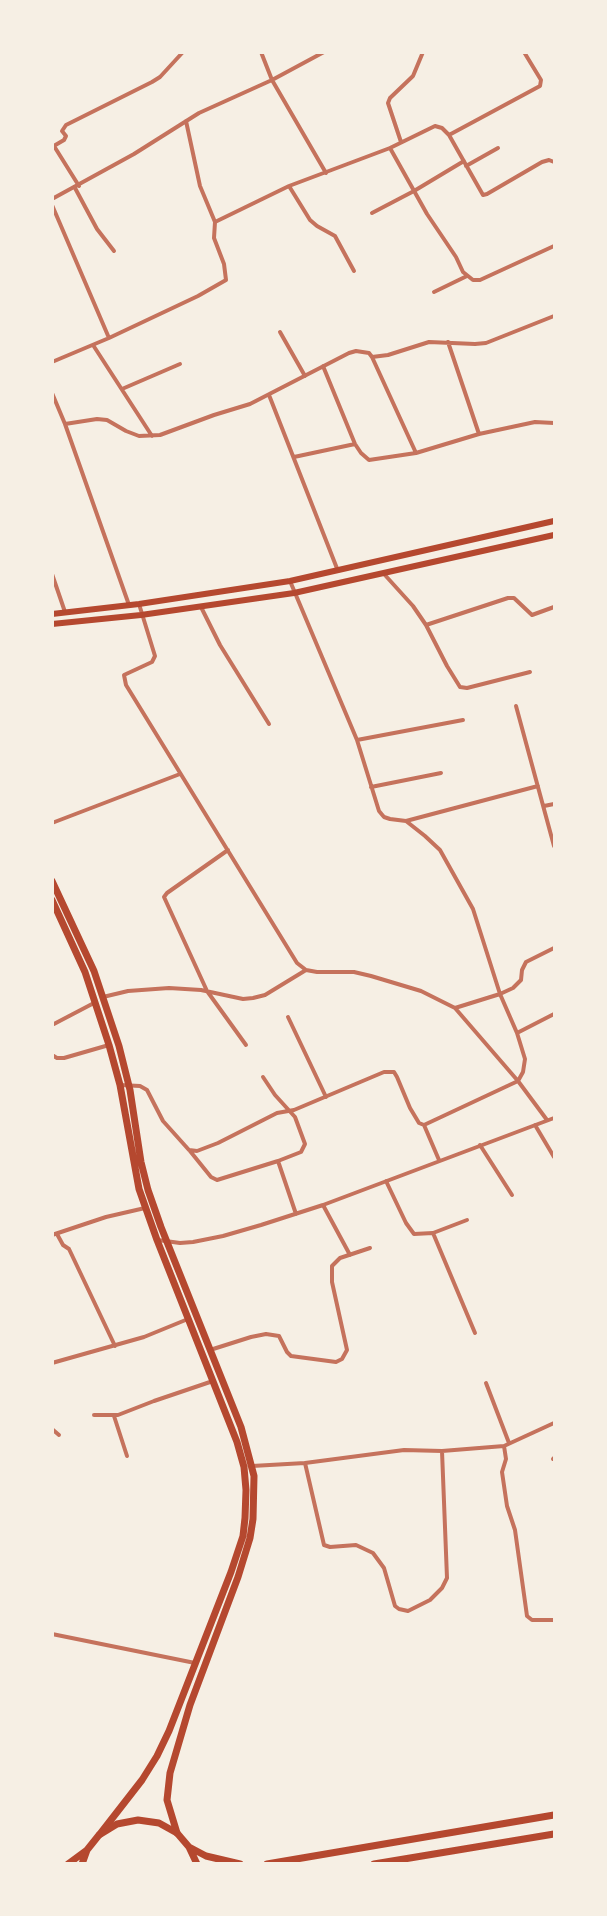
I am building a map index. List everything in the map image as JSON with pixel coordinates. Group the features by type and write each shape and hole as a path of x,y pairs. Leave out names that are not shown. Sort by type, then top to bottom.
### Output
{"main road":[{"path":"52,614 138,604 290,581 555,522"},
{"path":"52,624 141,615 294,593 555,535"},
{"path":"52,880 93,971 119,1046 148,1190 241,1427 253,1466 255,1489 250,1538 238,1578 190,1706 170,1773 167,1800 177,1833"},
{"path":"52,900 74,946 109,1045 120,1085 139,1189 145,1208 237,1442 244,1467 245,1518 243,1536 231,1572 181,1702 157,1756 142,1780 87,1850 68,1863"},
{"path":"231,1572 238,1578"},
{"path":"267,1863 555,1815"},
{"path":"99,1835 117,1824 138,1820 159,1823 177,1833 189,1847 196,1863"},
{"path":"374,1863 555,1833"},
{"path":"189,1847 206,1856 240,1863"},
{"path":"82,1863 87,1850"}],"street":[{"path":"114,251 97,229 77,187 53,146 64,140 66,136 62,131 66,125 152,82 160,77 183,52"},
{"path":"261,52 272,80 326,173"},
{"path":"52,199 134,154 186,121 324,52"},
{"path":"401,142 388,103 390,98 413,76 423,52"},
{"path":"448,135 540,86 541,80 524,52"},
{"path":"52,362 109,338 198,296 226,280 224,264 214,238 215,222 200,186 186,121"},
{"path":"215,222 289,186 390,148 435,126 442,128 448,135 483,195 542,162 549,160 555,162"},
{"path":"390,148 463,272 472,280 480,280 555,246"},
{"path":"372,213 498,148"},
{"path":"289,186 310,220 335,236 354,271"},
{"path":"52,205 109,338"},
{"path":"434,291 467,276"},
{"path":"372,357 388,355 429,342 486,343 555,316"},
{"path":"280,332 305,376"},
{"path":"448,342 479,434"},
{"path":"93,345 152,436"},
{"path":"65,424 107,420 139,436 152,436 183,428 269,395 356,351 369,353 372,357 416,453"},
{"path":"122,389 180,364"},
{"path":"323,366 355,444 369,460 416,453 479,434 535,422 555,423"},
{"path":"52,393 55,407 65,424 129,605"},
{"path":"269,395 338,571"},
{"path":"294,457 355,444"},
{"path":"52,574 66,612"},
{"path":"384,574 413,606 426,625 460,687 467,688 530,672"},
{"path":"290,581 357,740 379,811 384,817 406,821 538,786"},
{"path":"426,625 508,598 514,598 532,615 555,608"},
{"path":"138,604 155,656 152,662 127,673 124,678 180,774 297,963 306,970 317,972 354,972 372,976 421,991 455,1008 518,1081 547,1120"},
{"path":"201,606 220,645 269,724"},
{"path":"516,706 555,846"},
{"path":"357,740 463,720"},
{"path":"52,823 180,774"},
{"path":"371,787 441,774"},
{"path":"543,806 555,804"},
{"path":"406,821 440,850 465,893 473,909 500,994 517,1033 525,1059 523,1072 518,1081 424,1125"},
{"path":"228,850 164,897 207,991 246,1045"},
{"path":"455,1008 513,988 521,980 526,962 555,948"},
{"path":"102,997 128,991 169,988 207,991 243,999 252,998 266,994 306,970"},
{"path":"52,1024 95,1002"},
{"path":"517,1033 555,1014"},
{"path":"288,1017 326,1096"},
{"path":"52,1055 64,1058 109,1045"},
{"path":"189,1150 197,1151 218,1143 277,1113 290,1111 390,1071 394,1072 397,1077 419,1123 424,1125 439,1160"},
{"path":"120,1085 140,1086 147,1090 163,1121 217,1180 301,1152 305,1144 295,1117 275,1095 263,1077"},
{"path":"157,1240 193,1242 223,1236 296,1214 555,1118"},
{"path":"535,1125 555,1157"},
{"path":"480,1144 512,1195"},
{"path":"278,1161 296,1214"},
{"path":"386,1181 406,1222 412,1232 418,1235 433,1233 467,1220"},
{"path":"323,1205 350,1255"},
{"path":"116,1346 69,1249 55,1235 105,1217 145,1208"},
{"path":"433,1233 475,1333"},
{"path":"210,1350 266,1334 279,1336 291,1356 336,1362 342,1359 347,1350 331,1270 336,1261 370,1248"},
{"path":"52,1363 116,1346 189,1319"},
{"path":"94,1415 114,1416 214,1381"},
{"path":"486,1383 506,1445 506,1459 502,1472 507,1506 515,1530 527,1616 532,1620 555,1620"},
{"path":"114,1416 127,1456"},
{"path":"244,1467 306,1463 404,1450 442,1451 506,1445 555,1423"},
{"path":"52,1429 59,1435"},
{"path":"306,1463 323,1543 330,1547 356,1545 373,1553 384,1568 395,1606 408,1611 437,1594 447,1578 442,1451"},
{"path":"52,1634 195,1663"}]}
